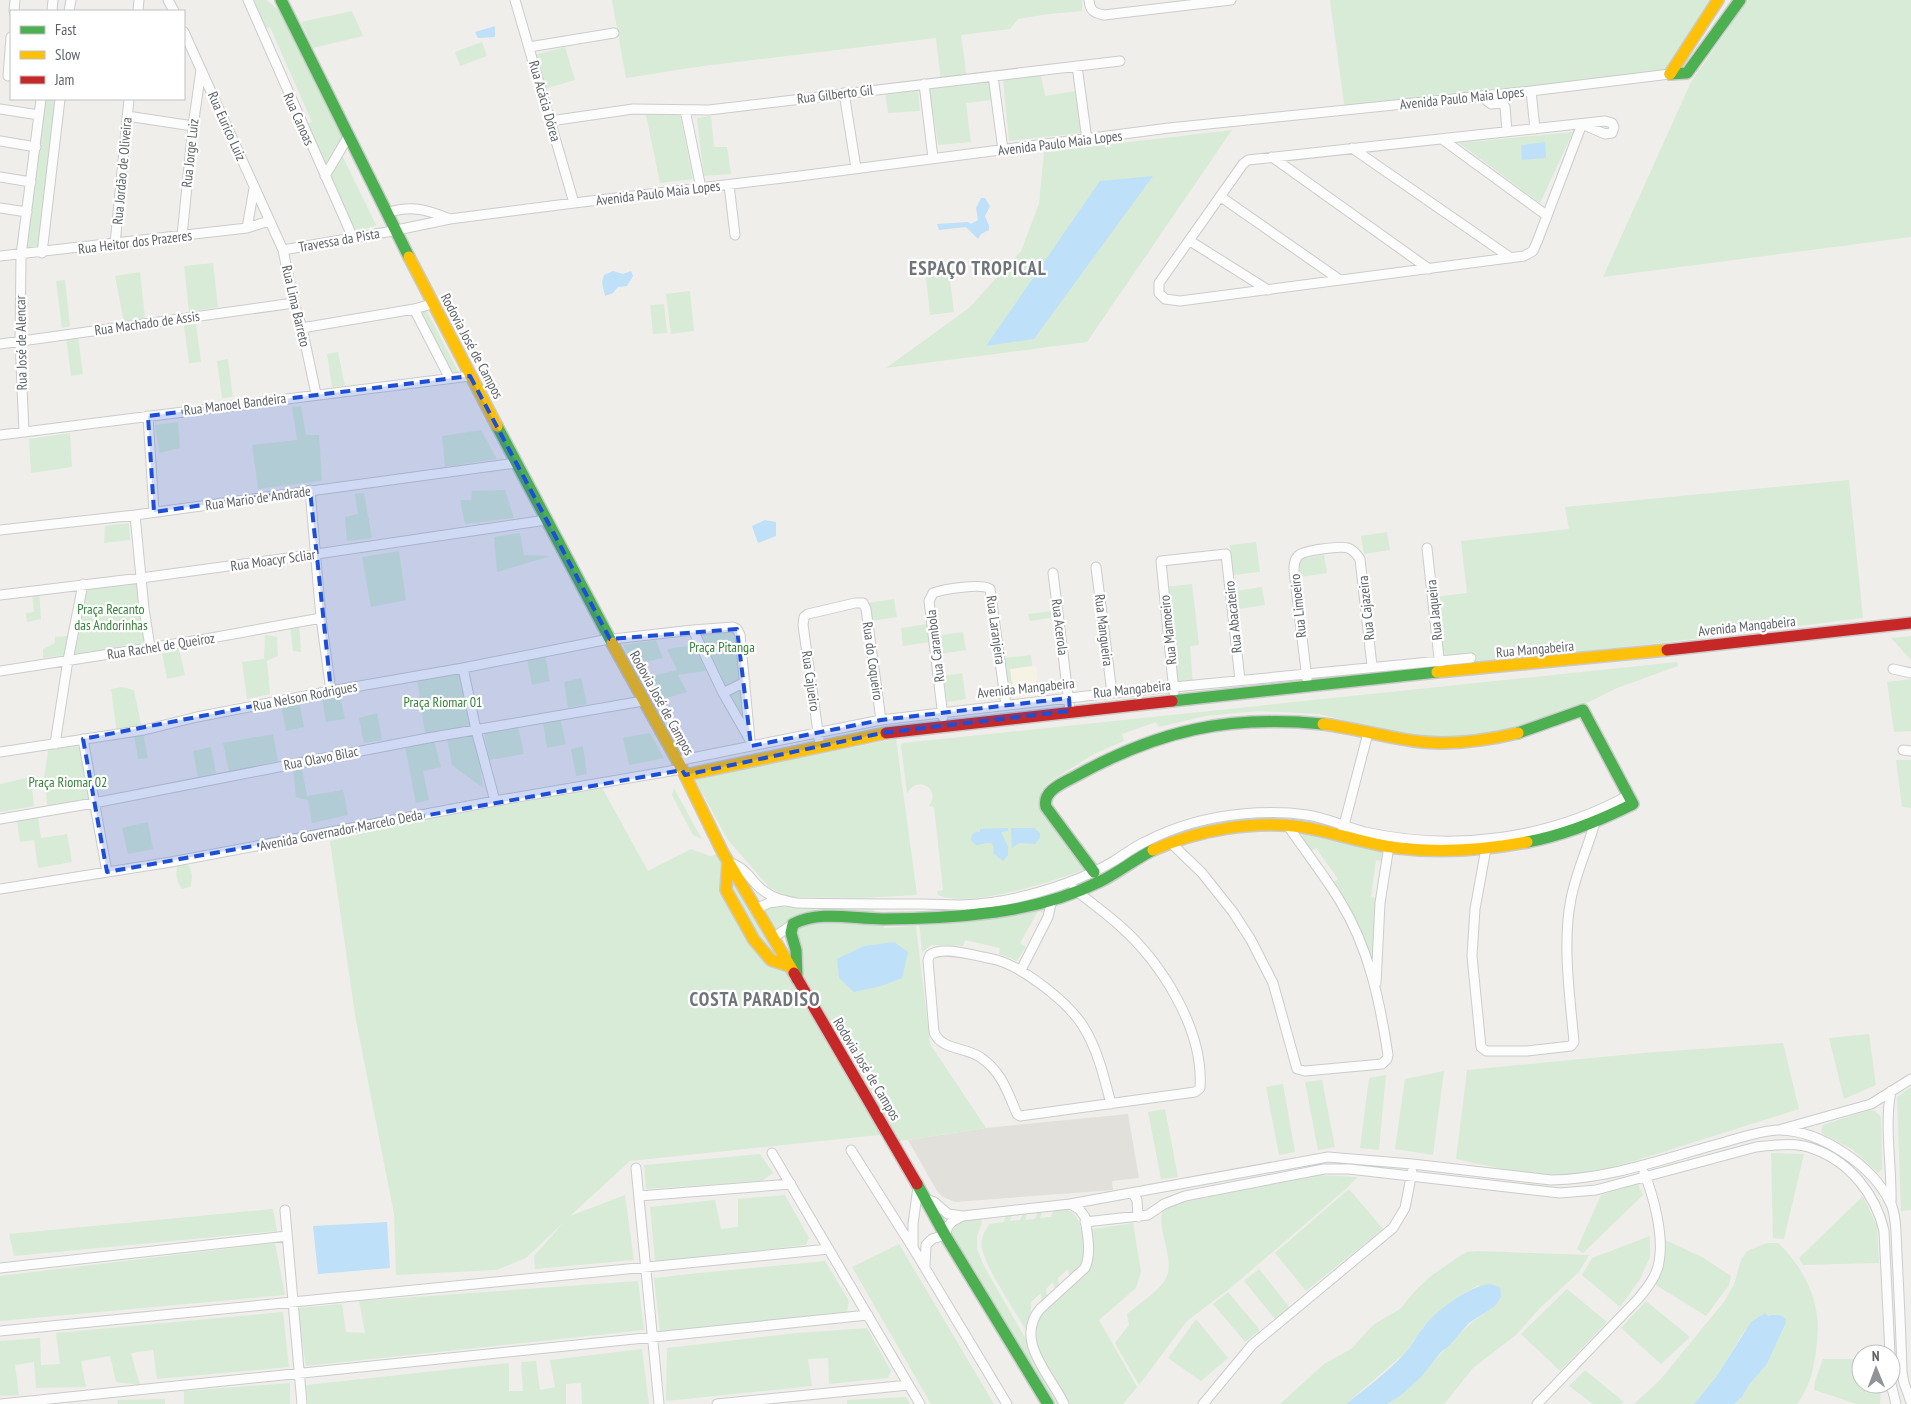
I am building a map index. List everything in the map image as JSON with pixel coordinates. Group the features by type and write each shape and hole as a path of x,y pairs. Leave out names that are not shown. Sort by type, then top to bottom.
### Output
{"street":[{"name":"Rua Canoas","path":"248,0 353,238"},
{"name":"Rodovia José de Campos","path":"281,0 432,304 643,701 681,768 728,862 889,1134 945,1235 1048,1404"},
{"name":"Rua Acácia Dórea","path":"515,0 574,203"},
{"path":"1089,0 1090,8 1094,12 1114,15 1231,0"},
{"path":"1670,74 1718,0"},
{"path":"1670,74 1687,73 1740,0"},
{"path":"529,47 614,32"},
{"name":"Rua Eurico Luiz","path":"185,34 270,221"},
{"path":"6,75 10,45"},
{"name":"Rua Gilberto Gil","path":"550,121 633,109 709,110 1120,61"},
{"path":"1077,66 1087,140"},
{"name":"Rua Jorge Luiz","path":"182,236 193,126 201,70"},
{"name":"Avenida Paulo Maia Lopes","path":"395,230 450,219 1087,140 1169,128 1531,91 1670,74"},
{"path":"993,76 1003,150"},
{"path":"924,84 933,158"},
{"path":"1531,91 1536,129"},
{"path":"844,93 856,168"},
{"path":"1496,94 1503,103 1508,131"},
{"path":"1481,96 1491,104 1503,103"},
{"name":"Rua José de Alencar","path":"24,432 20,341 21,255 41,100"},
{"path":"42,252 60,100"},
{"name":"Rua Jordão de Oliveira","path":"115,244 129,100"},
{"path":"0,109 39,115"},
{"path":"685,110 701,188"},
{"path":"127,116 193,126"},
{"path":"1582,124 1533,250 1524,256 1180,301 1165,299 1159,293 1159,283 1243,164 1248,160 1536,129 1582,124"},
{"path":"325,176 348,138"},
{"path":"1442,139 1546,215"},
{"path":"0,142 36,147"},
{"path":"1352,148 1511,258"},
{"path":"1272,157 1429,269"},
{"path":"0,177 31,182"},
{"path":"729,185 735,235"},
{"path":"247,228 254,188"},
{"path":"1221,197 1340,280"},
{"path":"0,208 27,212"},
{"name":"Avenida Paulo Maia Lopes","path":"386,213 412,208 425,209 450,219"},
{"name":"Rua Heitor dos Prazeres","path":"0,256 247,228 270,221"},
{"name":"Rua Lima Barreto","path":"270,221 283,250 316,394"},
{"name":"Travessa da Pista","path":"283,250 395,230"},
{"path":"1190,241 1268,290"},
{"name":"Rua Machado de Assis","path":"0,344 294,303"},
{"path":"302,328 414,309 432,304"},
{"path":"414,309 449,377"},
{"name":"Rua Manoel Bandeira","path":"0,435 449,377 470,376"},
{"path":"148,416 154,512"},
{"name":"Rua Mario de Andrade","path":"0,530 135,515 516,463"},
{"path":"310,490 321,618 331,691"},
{"path":"135,515 150,647"},
{"name":"Rua Moacyr Scliar","path":"0,595 317,554 546,520"},
{"name":"Rua Limoeiro","path":"1308,686 1294,571 1297,557 1302,552 1339,548 1348,548 1355,552"},
{"name":"Rua Jaqueira","path":"1427,548 1440,667"},
{"name":"Rua Cajazeira","path":"1355,552 1362,566 1372,666"},
{"name":"Rua Abacateiro","path":"1161,561 1226,554 1240,680"},
{"name":"Rua Mamoeiro","path":"1161,561 1175,700"},
{"name":"Rua Mangueira","path":"1096,567 1112,693"},
{"name":"Rua Acerola","path":"1053,573 1070,711"},
{"path":"55,744 68,660 83,584"},
{"name":"Rua Laranjeira","path":"988,587 992,594 1006,705"},
{"name":"Rua Carambola","path":"944,725 930,596 940,590 988,587"},
{"name":"Rua do Coqueiro","path":"804,617 808,614 855,603 863,603 866,609 881,720"},
{"name":"Rua Cajueiro","path":"804,617 803,625 820,746"},
{"name":"Rua Rachel de Queiroz","path":"0,671 200,640 321,618"},
{"name":"Avenida Mangabeira","path":"1586,659 1911,623"},
{"path":"733,627 740,634 751,743 723,693 693,630 733,627"},
{"name":"Rua Nelson Rodrigues","path":"0,752 144,730 197,717 610,639 693,630"},
{"name":"Avenida Mangabeira","path":"681,768 751,743 818,733 881,720 1112,693 1372,666 1440,667 1471,658"},
{"name":"Rua Mangabeira","path":"681,768 944,725 1308,686 1440,667 1586,659"},
{"path":"463,668 476,730 495,801"},
{"path":"1893,669 1911,673"},
{"path":"723,693 745,682"},
{"name":"Rua Olavo Bilac","path":"0,819 94,803 199,781 476,730 643,701"},
{"path":"1094,872 1048,812 1044,799 1053,790 1096,764 1138,744 1179,731 1216,724 1279,720 1324,724 1405,741 1442,743 1481,741 1521,732 1583,710 1631,799"},
{"path":"1342,837 1368,733"},
{"path":"83,739 108,872"},
{"name":"Avenida Governador Marcelo Deda","path":"0,889 171,862 681,768"},
{"path":"746,923 756,909 769,903 783,901 797,903 962,905 1016,897 1066,883 1094,872 1157,836 1220,817 1277,813 1308,815 1364,832 1412,839 1437,842 1521,844 1595,822 1631,799"},
{"path":"754,940 764,942 799,920 809,918 924,917 999,912 1052,900 1098,882 1135,860 1171,843 1207,832 1225,829 1288,826 1310,828 1342,837 1389,846 1434,851 1487,844 1553,826 1631,799"},
{"path":"1220,817 1225,829"},
{"path":"1487,844 1475,909 1472,956 1481,1047 1486,1051 1527,1051 1571,1046 1574,1042 1567,942 1568,913 1578,869 1595,822"},
{"path":"1171,843 1202,873 1233,912 1251,940 1273,982 1297,1069 1305,1072 1382,1064 1385,1062 1388,1054 1376,988 1358,938 1342,903 1288,826"},
{"path":"1376,988 1380,903 1389,846"},
{"path":"783,901 763,891 741,867 728,862 726,890 754,940 771,960 789,966"},
{"path":"1066,883 1120,926 1144,951 1166,980 1185,1015 1197,1052 1201,1086 1198,1090 1111,1104 1020,1116 1017,1114 1004,1082 994,1069 979,1056 940,1042 936,1037 932,1022 928,960 932,952 970,954 998,960 1021,970 1057,996 1083,1025 1100,1058 1111,1104"},
{"path":"1021,970 1048,916 1052,900"},
{"path":"872,904 875,911 873,918"},
{"path":"924,904 924,917"},
{"path":"793,924 791,933 796,950 797,979"},
{"path":"924,1198 934,1202 948,1214 964,1216 1070,1204 1133,1194 1175,1184 1328,1156 1551,1180 1590,1177 1780,1130 1871,1104 1911,1079"},
{"path":"1891,1091 1888,1112 1892,1174 1891,1203 1896,1230 1902,1372 1911,1402"},
{"path":"1871,1104 1881,1106 1888,1112"},
{"path":"1814,1149 1817,1119"},
{"path":"1780,1130 1814,1137 1850,1155 1876,1182 1891,1203"},
{"path":"1085,1222 1148,1215 1164,1204 1185,1196 1324,1169 1349,1170 1560,1193 1596,1190 1756,1147 1779,1144 1814,1149 1842,1165 1865,1186 1881,1217 1884,1231 1890,1344"},
{"path":"851,1150 913,1248 1007,1404"},
{"path":"772,1153 920,1404"},
{"path":"1203,1404 1252,1345 1393,1228 1405,1208 1412,1177 1412,1164"},
{"path":"1538,1404 1638,1299 1652,1281 1659,1262 1659,1227 1640,1165"},
{"path":"636,1168 659,1404"},
{"path":"1865,1186 1892,1174"},
{"path":"639,1196 791,1184"},
{"path":"913,1248 913,1224 918,1187"},
{"path":"1133,1194 1137,1200 1138,1217"},
{"path":"1064,1404 1032,1348 1030,1330 1034,1316 1085,1268 1088,1261 1089,1250 1082,1212 1070,1204"},
{"path":"285,1210 302,1404"},
{"path":"925,1268 924,1255 926,1245 932,1239 945,1235 951,1221 964,1216"},
{"path":"900,1227 913,1224"},
{"path":"0,1268 287,1236"},
{"path":"0,1331 829,1249"},
{"path":"1,1404 868,1315"},
{"path":"717,1404 909,1385"}],"highlighted area":[{"path":"470,376 610,639 737,629 751,746 881,720 1069,698 1070,711 882,733 685,775 682,770 107,872 83,739 331,691 310,490 154,512 148,416"}],"shaded area":[{"path":"1036,666 1040,698 1014,701 1010,669"},
{"path":"1128,1114 1139,1178 1112,1181 1113,1190 955,1202 943,1197 937,1191 908,1140 986,1128"}],"green space":[{"path":"248,0 266,0 291,20 348,137 325,176 303,126 312,122 270,27 261,31"},
{"path":"612,0 1082,0 1082,11 1018,19 1010,29 961,35 967,79 941,82 936,38 703,66 626,78"},
{"path":"1330,0 1718,0 1670,74 1345,111"},
{"path":"1748,0 1911,0 1911,237 1603,277 1691,82"},
{"path":"352,11 363,36 313,48 301,22"},
{"path":"482,42 487,56 460,66 455,52"},
{"path":"565,47 575,80 541,90 531,56"},
{"path":"1041,75 1045,96 1075,91 1081,133 1009,141 1003,79"},
{"path":"991,80 993,100 966,103 971,142 938,145 929,87"},
{"path":"918,89 920,111 888,113 885,92"},
{"path":"41,100 60,100 42,253 21,255"},
{"path":"680,114 693,179 660,183 646,115"},
{"path":"711,116 714,147 727,147 731,174 704,176 697,118"},
{"path":"1232,130 1087,342 886,368 969,308 1021,251 1039,204 1044,152"},
{"path":"1573,132 1540,203 1459,143"},
{"path":"342,155 376,225 355,232 331,175"},
{"path":"213,263 218,307 189,312 184,266"},
{"path":"140,272 145,318 124,322 115,276"},
{"path":"949,274 954,312 930,315 926,277"},
{"path":"65,280 70,326 62,328 56,281"},
{"path":"690,291 694,331 671,334 666,294"},
{"path":"664,304 667,333 653,334 650,305"},
{"path":"426,310 459,373 451,373 419,311"},
{"path":"196,324 201,362 189,363 184,325"},
{"path":"78,336 83,374 71,376 66,338"},
{"path":"338,352 345,386 332,387 327,354"},
{"path":"228,359 233,397 222,398 217,361"},
{"path":"301,406 306,435 319,435 322,481 258,489 252,445 297,440 292,407"},
{"path":"178,422 180,448 159,453 155,425"},
{"path":"481,430 497,459 445,467 442,436"},
{"path":"70,433 72,467 31,473 29,439"},
{"path":"1849,480 1863,618 1474,666 1473,658 1440,661 1433,597 1467,593 1461,541 1569,529 1565,507"},
{"path":"505,490 514,518 465,524 460,500 471,500 472,491"},
{"path":"364,493 372,538 347,541 345,517 358,514 355,494"},
{"path":"129,523 130,540 104,543 105,526"},
{"path":"1387,532 1390,550 1364,554 1361,536"},
{"path":"520,533 524,555 551,556 497,572 494,537"},
{"path":"1256,542 1260,572 1233,575 1230,545"},
{"path":"399,551 406,600 371,607 362,557"},
{"path":"1324,555 1327,573 1301,577 1298,559"},
{"name":"Praça Recanto das Andorinhas","path":"138,581 145,643 70,656 85,587"},
{"path":"1192,584 1199,645 1190,646 1193,685 1174,687 1164,587"},
{"path":"1262,587 1265,605 1239,609 1236,591"},
{"path":"39,592 41,619 27,622 26,613 34,612 32,593"},
{"path":"894,599 897,617 871,621 868,603"},
{"path":"1053,611 1056,617 1030,621 1028,614"},
{"path":"299,624 301,652 293,651 290,626"},
{"path":"927,624 930,642 903,646 901,628"},
{"name":"Praça Pitanga","path":"737,629 750,740 693,630"},
{"path":"963,632 966,650 940,654 937,636"},
{"path":"265,635 277,637 278,656 267,661 270,694 247,699 242,662 264,659"},
{"path":"69,636 66,655 43,658 43,649 55,643 55,637"},
{"path":"1911,636 1911,660 1891,638"},
{"path":"656,640 663,658 633,665 623,645"},
{"path":"695,645 706,671 678,675 687,692 656,701 643,678 677,670 667,649"},
{"path":"179,649 185,675 167,679 162,653"},
{"path":"545,655 550,681 532,685 527,659"},
{"path":"1031,655 1032,666 1010,669 1013,693 1008,693 1004,658"},
{"path":"1677,662 1678,666 1617,688 1559,717 1519,732 1448,739 1401,734 1319,714 1259,711 1205,716 1159,727 1156,722 1122,734 1124,741 1094,754 1048,783 1041,792 1040,798 1084,868 1083,870 1031,887 989,896 969,899 938,895 937,891 943,890 934,807 929,806 932,794 930,789 921,784 911,788 907,794 901,745 903,743"},
{"path":"962,673 966,699 947,702 944,676"},
{"name":"Praça Riomar 01","path":"460,674 470,725 425,734 417,679"},
{"path":"581,678 587,704 568,708 564,682"},
{"path":"1911,679 1911,731 1894,732 1887,682"},
{"path":"122,687 134,690 148,758 138,759 134,735 117,733 111,689"},
{"path":"339,692 345,719 326,722 322,697"},
{"path":"299,701 304,727 286,731 281,705"},
{"path":"377,713 382,740 364,743 359,718"},
{"path":"560,718 566,744 547,748 543,723"},
{"path":"518,727 524,754 489,760 484,733"},
{"path":"650,733 664,758 629,765 623,738"},
{"path":"273,734 278,761 229,772 223,743"},
{"path":"475,734 483,788 452,765 447,738"},
{"name":"Praça Riomar 02","path":"83,739 94,803 48,811 44,778 49,745"},
{"path":"896,739 917,895 861,898 789,897 770,888 728,840 694,778"},
{"path":"434,740 441,767 423,771 429,800 416,803 405,747"},
{"path":"583,746 587,774 576,776 571,749"},
{"path":"211,747 216,773 198,777 193,751"},
{"path":"1896,760 1911,760 1911,808 1902,807"},
{"path":"302,769 307,796 343,790 348,815 312,823 308,800 296,797 293,770"},
{"path":"31,777 34,806 0,812 0,784"},
{"path":"600,784 648,871 691,849 710,856 723,853 756,909 769,903 874,907 874,916 884,919 884,928 916,926 930,1044 986,1128 893,1142 888,1134 630,1161 570,1216 625,1195 634,1260 535,1269 534,1256 563,1223 526,1258 496,1270 396,1275 394,1214 355,1015 330,841 509,799","holes":["793,925 789,966 773,938"]},
{"path":"674,788 702,839 693,835 672,795"},
{"path":"38,817 41,838 67,834 72,862 38,868 34,840 20,842 17,821"},
{"path":"148,822 153,849 128,854 122,828"},
{"path":"1302,833 1384,851 1383,861 1376,860 1371,897 1377,899 1372,960 1369,961 1332,883 1338,879 1316,848 1311,851 1301,838"},
{"path":"182,860 190,868 192,879 190,887 182,889 176,874"},
{"path":"1044,907 1044,913 1038,911 1020,943 1026,947 1017,961 999,954 1000,948 965,940 963,946 932,945 922,952 919,922"},
{"path":"1869,1034 1876,1085 1844,1099 1829,1038"},
{"path":"1783,1043 1799,1109 1591,1173 1558,1176 1516,1172 1456,1159 1467,1070 1643,1053"},
{"path":"1444,1071 1433,1155 1395,1149 1405,1079"},
{"path":"1386,1075 1379,1150 1360,1148 1369,1078"},
{"path":"1322,1080 1335,1147 1318,1150 1305,1082"},
{"path":"1283,1084 1295,1152 1279,1155 1266,1087"},
{"path":"1911,1087 1911,1210 1901,1211 1897,1097"},
{"path":"1165,1109 1178,1177 1161,1179 1148,1112"},
{"path":"1870,1110 1875,1111 1881,1117 1882,1169 1878,1173 1852,1149 1823,1134 1821,1131 1823,1125"},
{"path":"1771,1153 1804,1154 1784,1239 1773,1238"},
{"path":"760,1154 773,1173 762,1181 646,1189 644,1165"},
{"path":"1319,1175 1357,1177 1347,1188 1233,1286 1187,1321 1139,1385 1115,1343 1129,1325 1127,1314 1155,1291 1167,1276 1169,1268 1161,1220 1164,1209 1170,1205"},
{"path":"1638,1184 1643,1195 1583,1253 1577,1249 1601,1195"},
{"path":"1349,1189 1383,1229 1306,1291 1275,1253"},
{"path":"785,1195 809,1238 806,1245 655,1262 650,1207 715,1200 721,1229 738,1227 738,1199"},
{"path":"1863,1196 1877,1226 1879,1263 1803,1265 1799,1258"},
{"path":"1061,1208 1072,1212 1080,1224 1083,1238 1083,1262 1079,1269 1070,1277 1068,1269 1058,1278 1059,1286 1055,1290 1053,1282 1046,1289 1047,1297 1042,1301 1041,1293 1031,1302 1025,1329 985,1258 982,1249 983,1236 989,1224 1004,1222 1007,1214 1012,1214 1010,1221 1020,1220 1024,1212 1028,1212 1025,1220 1035,1219 1038,1211 1043,1210 1040,1218 1051,1217 1054,1209"},
{"path":"273,1209 277,1231 14,1256 9,1234"},
{"path":"981,1217 982,1223 977,1236 977,1249 985,1268 1032,1350 1031,1323 1085,1268 1086,1230 1133,1223 1141,1272 1136,1288 1099,1320 1137,1387 1123,1404 1056,1404 949,1228 953,1222"},
{"path":"1650,1236 1650,1257 1640,1279 1620,1307 1582,1275 1592,1258"},
{"path":"1665,1240 1702,1257 1731,1276 1729,1285 1706,1316 1656,1285"},
{"path":"275,1243 285,1295 0,1321 0,1276"},
{"path":"1767,1243 1778,1243 1792,1258 1804,1276 1809,1286 1818,1320 1814,1365 1808,1385 1797,1404 1734,1404 1742,1397 1749,1385 1767,1364 1785,1325 1775,1314 1768,1316 1745,1330 1716,1377 1694,1404 1634,1404 1660,1380 1723,1303 1734,1285 1741,1260 1747,1251"},
{"path":"899,1244 994,1404 931,1404 852,1267"},
{"path":"1467,1252 1589,1255 1579,1272 1540,1308 1516,1335 1473,1368 1444,1404 1387,1404 1414,1383 1460,1333 1486,1312 1479,1285 1461,1295 1431,1319 1406,1352 1346,1404 1280,1404 1324,1364 1351,1349 1373,1325 1400,1309 1431,1276"},
{"path":"825,1261 849,1301 847,1313 660,1333 654,1278"},
{"path":"1259,1269 1290,1308 1276,1320 1244,1281"},
{"path":"638,1281 644,1330 306,1366 297,1308 342,1304 346,1332 365,1333 359,1301"},
{"path":"1567,1289 1607,1322 1560,1371 1521,1334"},
{"path":"1228,1292 1260,1330 1245,1342 1213,1304"},
{"path":"1646,1301 1690,1337 1661,1364 1621,1328"},
{"path":"283,1312 289,1367 157,1379 153,1350 131,1353 140,1385 116,1382 110,1356 81,1361 86,1387 36,1388 34,1362 15,1365 19,1395 0,1396 0,1341 40,1338 41,1365 60,1364 56,1333"},
{"path":"1196,1319 1228,1358 1201,1381 1168,1358"},
{"path":"867,1328 891,1371 888,1378 829,1384 828,1358 808,1359 812,1386 666,1401 667,1348 797,1333"},
{"path":"642,1349 649,1404 582,1404 581,1383 566,1384 566,1404 308,1404 306,1385 509,1363 509,1391 523,1391 521,1362 536,1361 540,1390 555,1387 550,1360"},
{"path":"1823,1359 1851,1359 1851,1394 1880,1394 1880,1404 1857,1404 1814,1390 1815,1381"},
{"path":"1585,1370 1624,1402 1620,1404 1593,1404 1569,1386"},
{"path":"290,1383 290,1404 184,1404 184,1391"},
{"path":"906,1397 910,1404 847,1404 847,1400"},
{"path":"165,1399 165,1404 118,1404 117,1400"}],"water":[{"path":"495,26 495,37 478,38 475,32"},
{"path":"1545,142 1546,158 1522,160 1521,145"},
{"path":"1153,176 1034,339 986,346 1100,181"},
{"path":"981,198 985,198 990,206 985,216 989,230 981,234 978,239 966,227 939,230 937,224 968,222 971,224 978,220 976,208"},
{"path":"613,271 623,274 631,271 633,276 627,286 618,287 613,293 605,296 602,282 604,275"},
{"path":"765,520 776,522 776,536 758,543 752,526"},
{"path":"1008,828 1008,831 1001,832 1008,846 1008,855 1003,861 993,853 994,848 991,843 976,845 971,840 972,835 980,832 980,829"},
{"path":"1011,828 1034,828 1040,833 1040,838 1035,844 1019,843 1012,848"},
{"path":"894,942 908,952 902,978 881,986 854,992 839,978 837,959 864,946"},
{"path":"387,1222 390,1268 318,1274 313,1226"},
{"path":"1490,1284 1500,1287 1501,1297 1495,1306 1469,1323 1449,1346 1441,1352 1422,1376 1400,1396 1387,1404 1346,1404 1377,1380 1399,1359 1428,1321 1444,1307 1472,1289"},
{"path":"1765,1313 1768,1316 1777,1315 1784,1317 1786,1319 1785,1325 1767,1364 1749,1385 1742,1397 1734,1404 1694,1404 1716,1377 1751,1322"}],"traffic: fast":[{"path":"281,0 409,257"},
{"path":"1670,74 1687,73 1740,0"},
{"path":"497,426 612,643"},
{"path":"1172,701 1437,672"},
{"path":"1518,733 1583,710 1633,804 1582,827 1555,836 1527,842"},
{"path":"1094,872 1046,807 1047,796 1054,788 1105,761 1135,748 1165,737 1194,730 1224,724 1256,722 1323,724"},
{"path":"797,979 796,950 791,933 793,924 803,920 825,916 911,919 1010,910 1050,901 1089,887 1153,850"},
{"path":"917,1184 945,1235 1048,1404"}],"traffic: slow":[{"path":"1670,74 1718,0"},
{"path":"409,257 497,426"},
{"path":"612,643 682,769 723,853 794,973"},
{"path":"1437,672 1667,650"},
{"path":"1323,724 1403,739 1440,743 1466,742 1518,733"},
{"path":"685,775 886,733"},
{"path":"1153,850 1207,832 1226,828 1264,825 1302,827 1374,844 1414,850 1463,850 1527,842"},
{"path":"728,862 726,890 754,940 771,960 789,966"}],"traffic: jam":[{"path":"1667,650 1911,623"},
{"path":"886,733 1172,701"},
{"path":"794,973 917,1184"}],"district":[{"name":"ESPAÇO TROPICAL","path":"978,268"},
{"name":"COSTA PARADISO","path":"755,999"}]}
